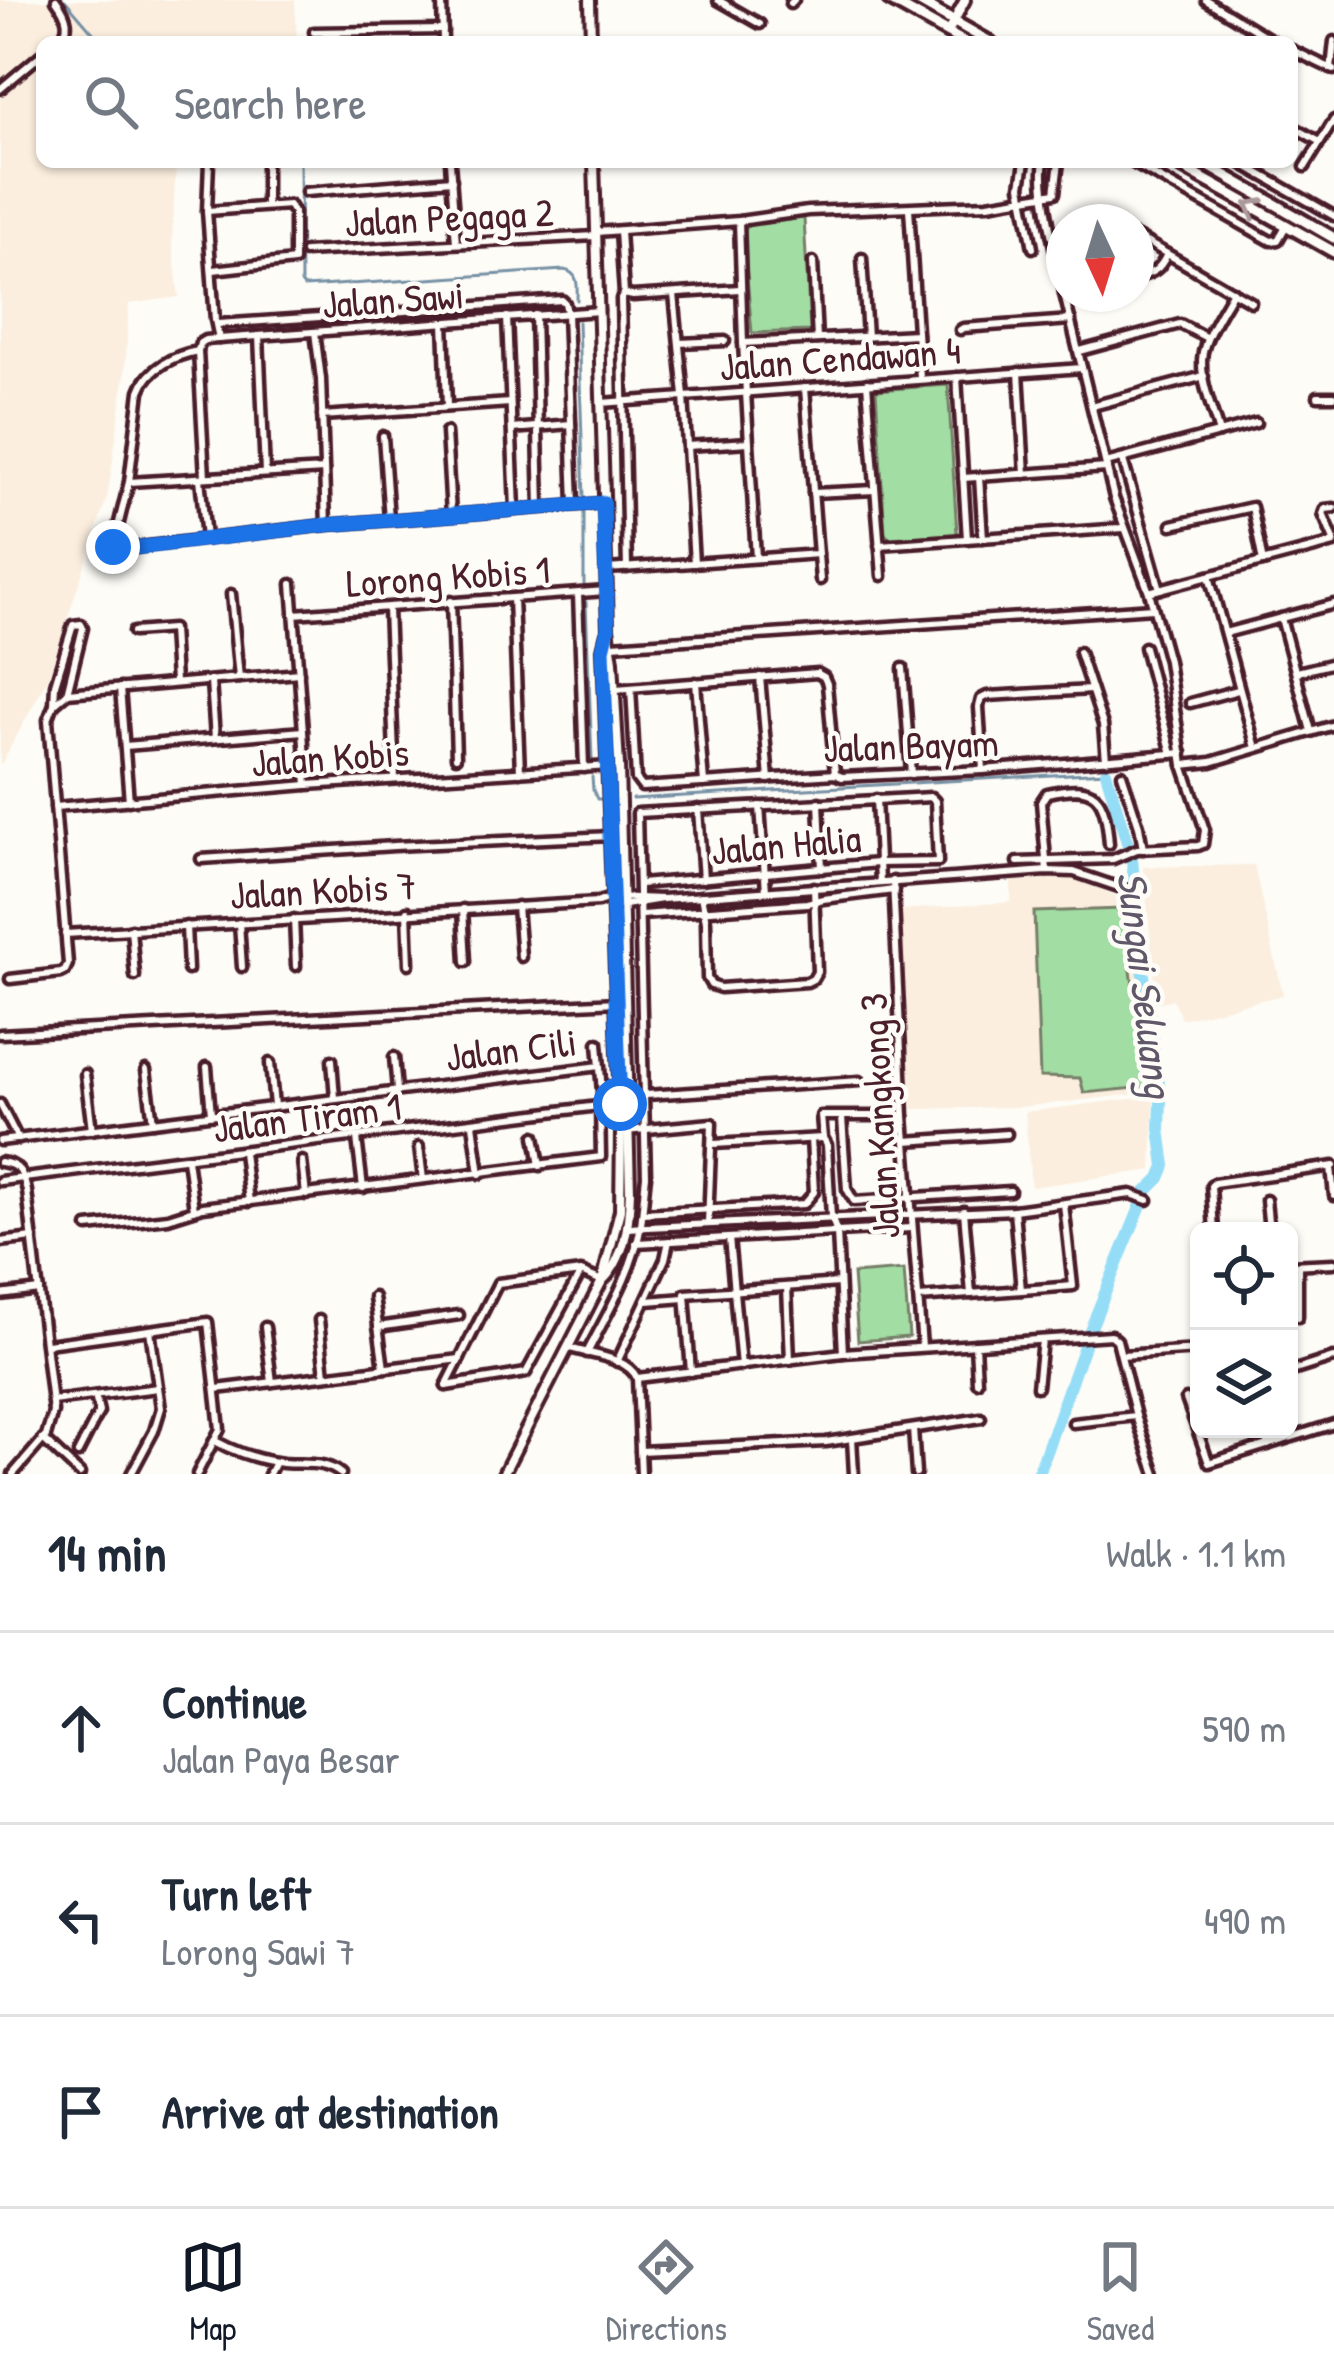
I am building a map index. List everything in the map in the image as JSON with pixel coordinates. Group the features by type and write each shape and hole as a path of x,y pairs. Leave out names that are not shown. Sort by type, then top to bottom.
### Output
{"main road":[{"path":"889,0 954,36"},
{"path":"916,0 980,36"},
{"path":"1184,168 1334,252"},
{"path":"1223,168 1334,238"}],"street":[{"path":"56,0 68,24 62,36"},
{"path":"442,0 442,36"},
{"path":"590,0 591,36"},
{"path":"718,0 760,24"},
{"path":"948,32 965,0"},
{"path":"1206,0 1265,36"},
{"path":"314,32 442,30"},
{"path":"1298,53 1333,69 1334,41"},
{"path":"0,89 36,59"},
{"path":"1305,166 1334,120"},
{"path":"1298,129 1320,142"},
{"path":"209,168 207,211 220,339"},
{"path":"266,168 266,205"},
{"path":"451,168 456,243"},
{"path":"503,1474 602,1281 620,1210 625,1103 594,168"},
{"path":"1024,168 1021,186 1034,248"},
{"path":"1042,168 1047,204"},
{"name":"Jalan Pegaga 2","path":"305,252 597,234 808,211 988,205 1055,193 1058,168"},
{"path":"1142,168 1273,241 1286,226"},
{"path":"1250,168 1334,216"},
{"path":"306,192 452,180"},
{"path":"207,211 292,206 295,257 290,264 213,270"},
{"path":"908,208 920,380"},
{"path":"740,220 742,343 757,558"},
{"path":"620,230 627,568"},
{"path":"1154,246 1251,302"},
{"path":"1154,273 1167,254"},
{"path":"862,258 867,337"},
{"path":"813,262 818,339"},
{"path":"624,294 740,289"},
{"path":"1219,433 1202,356 1233,291"},
{"path":"674,293 694,563"},
{"path":"218,324 562,300 567,313 574,504"},
{"name":"Jalan Sawi","path":"129,482 144,381 172,358 198,351 205,340 599,311"},
{"path":"1018,862 1113,859 1140,849 1190,848 1203,844 1205,830 1184,765 1168,661 1106,466 1069,312"},
{"path":"536,315 540,507"},
{"path":"507,317 515,508"},
{"path":"960,330 1071,320"},
{"path":"444,322 448,407"},
{"path":"1078,351 1180,324 1207,338"},
{"path":"315,332 326,525"},
{"path":"742,343 917,334"},
{"path":"259,336 265,473"},
{"path":"679,343 725,341"},
{"path":"198,351 206,538"},
{"name":"Jalan Cendawan 4","path":"601,404 1082,368"},
{"path":"1019,372 1025,474"},
{"path":"1092,406 1204,376"},
{"path":"957,377 968,539"},
{"path":"867,383 882,576"},
{"path":"805,388 820,580"},
{"path":"1318,395 1334,396"},
{"path":"322,416 510,403"},
{"path":"964,478 1106,466 1256,423"},
{"path":"512,429 571,424"},
{"path":"446,432 451,514"},
{"path":"382,436 389,519"},
{"path":"687,446 749,442"},
{"path":"1123,459 1160,589"},
{"path":"324,470 129,482 113,547 603,503"},
{"path":"979,477 983,538"},
{"path":"813,493 875,490"},
{"path":"1172,526 1252,508 1263,562"},
{"path":"1149,592 1334,541 1322,514 1334,508"},
{"path":"879,545 1124,528"},
{"path":"606,569 818,554"},
{"path":"1209,576 1256,748"},
{"path":"292,584 308,785"},
{"name":"Lorong Kobis 1","path":"294,614 606,591"},
{"path":"231,594 238,678"},
{"path":"578,594 584,768"},
{"path":"513,598 520,772"},
{"path":"451,602 456,757"},
{"path":"1225,633 1334,604"},
{"path":"388,607 395,779"},
{"path":"612,645 1153,608"},
{"path":"1281,618 1311,731"},
{"path":"10,979 65,971 68,964 48,720 76,623 83,628 67,693"},
{"path":"608,628 603,649 610,689"},
{"path":"133,632 172,629 175,684"},
{"path":"1144,647 1172,754"},
{"path":"1079,652 1103,725 1106,760"},
{"path":"1295,673 1334,663"},
{"path":"903,668 911,774"},
{"path":"54,704 67,693 299,673"},
{"path":"610,689 818,673 827,684 835,774"},
{"path":"760,677 769,779"},
{"path":"211,681 215,738"},
{"path":"696,682 704,783"},
{"path":"120,688 129,801"},
{"path":"631,688 635,765"},
{"path":"983,770 981,699 1091,690"},
{"path":"1190,703 1240,690"},
{"path":"1184,765 1211,762 1334,725"},
{"path":"125,746 303,731"},
{"name":"Jalan Bayam","path":"635,765 642,787 983,770 1182,753"},
{"name":"Jalan Kobis","path":"56,807 308,785 635,765"},
{"path":"614,766 616,1002 625,1103"},
{"path":"1122,774 1139,826 1140,849"},
{"path":"1047,871 1041,802 1052,791 1092,791 1100,803 1109,844"},
{"name":"Jalan Halia","path":"640,884 938,862 934,798 876,799"},
{"path":"587,1353 625,1278 642,1213 646,1095 637,813 876,799 880,882"},
{"path":"820,802 822,869"},
{"path":"760,806 766,891"},
{"path":"698,809 703,879"},
{"path":"201,859 612,836"},
{"path":"641,915 815,901 894,886 1047,871 1074,872 1126,890"},
{"name":"Jalan Kobis 7","path":"65,934 640,901 880,882 894,886"},
{"name":"Jalan Kangkong 3","path":"894,886 904,1116 922,1347"},
{"path":"701,896 711,985 807,982 818,972 814,887"},
{"path":"517,906 520,957"},
{"path":"463,909 466,962"},
{"path":"406,911 409,964"},
{"path":"294,919 296,966"},
{"path":"239,922 242,967"},
{"path":"186,926 188,970"},
{"path":"131,929 134,976"},
{"path":"0,1034 616,1002"},
{"path":"88,1227 601,1157 598,1042"},
{"path":"394,1057 397,1090"},
{"path":"332,1060 335,1098"},
{"path":"270,1063 274,1106"},
{"name":"Jalan Cili","path":"0,1141 600,1066"},
{"path":"207,1067 211,1114"},
{"path":"146,1070 153,1122"},
{"path":"85,1074 92,1130"},
{"path":"646,1095 860,1081"},
{"name":"Jalan Tiram 1","path":"0,1181 625,1103"},
{"path":"0,1104 18,1139"},
{"path":"843,1353 837,1232 831,1217 821,1116 904,1116"},
{"path":"842,1118 847,1189 854,1201 1010,1191"},
{"path":"473,1123 480,1174"},
{"path":"625,1131 712,1123 708,1223"},
{"path":"602,1281 619,1260 626,1228 630,1191 625,1131"},
{"path":"906,1141 1007,1134"},
{"path":"535,1136 540,1166"},
{"path":"357,1138 363,1188"},
{"path":"713,1144 823,1138"},
{"path":"642,1213 804,1204 814,1192 811,1139"},
{"path":"419,1147 423,1181"},
{"path":"242,1152 249,1202"},
{"path":"187,1159 194,1209"},
{"path":"302,1160 306,1195"},
{"path":"0,1162 18,1167 24,1178 52,1401 52,1421 43,1439 13,1474"},
{"path":"1213,1222 1210,1186 1214,1183 1333,1167 1334,1196"},
{"path":"626,1228 1014,1210 1132,1194 1143,1198"},
{"path":"1266,1200 1268,1222"},
{"path":"918,1299 1073,1286 1064,1204"},
{"path":"1014,1210 1022,1290"},
{"path":"964,1211 971,1294"},
{"path":"636,1243 911,1228"},
{"path":"729,1237 741,1366"},
{"path":"0,1242 33,1238"},
{"path":"617,1362 665,1259 669,1240"},
{"path":"1298,1265 1334,1263"},
{"path":"581,1272 526,1373 446,1387 498,1283 581,1272 602,1281"},
{"path":"647,1301 839,1283"},
{"path":"787,1287 790,1360"},
{"path":"0,1295 39,1290"},
{"path":"686,1296 691,1372"},
{"path":"374,1297 383,1368"},
{"path":"378,1327 459,1315"},
{"path":"319,1320 326,1376"},
{"path":"46,1344 208,1322 220,1429 197,1474"},
{"path":"265,1327 272,1382"},
{"path":"131,1474 161,1408 150,1330"},
{"path":"637,1378 843,1353 1115,1336 1156,1474"},
{"path":"1036,1387 1042,1340"},
{"path":"975,1344 977,1382"},
{"path":"570,1348 631,1367 637,1378 641,1474"},
{"path":"1121,1355 1190,1351"},
{"path":"1298,1369 1333,1358"},
{"path":"217,1389 460,1359"},
{"path":"52,1401 158,1388"},
{"path":"78,1453 99,1412 95,1396"},
{"path":"1186,1399 1209,1463 1334,1424"},
{"path":"1072,1424 1136,1416"},
{"path":"640,1451 826,1442 981,1418"},
{"path":"913,1429 916,1474"},
{"path":"852,1438 854,1474"},
{"path":"1266,1438 1268,1445"},
{"path":"43,1439 80,1474"},
{"path":"215,1441 243,1455 275,1462 322,1463 341,1474"},
{"path":"268,1474 275,1462"}],"shaded area":[{"path":"0,0 295,0 297,36 36,36 36,168 176,168 172,239 179,297 129,304 125,374 108,494 48,678 0,766"},
{"path":"1254,865 1283,995 1181,1019 1173,999 1157,1003 1143,867"},
{"path":"1011,878 1075,878 1128,901 1155,1092 1021,1107 911,1109 901,910 1011,902"},
{"path":"1154,1096 1152,1170 1031,1187 1025,1112"}],"green space":[{"path":"804,218 810,331 752,333 743,232 749,225"},
{"path":"948,385 957,534 889,538 876,390"},
{"path":"1122,909 1148,1087 1084,1093 1080,1078 1040,1077 1034,912"},
{"path":"904,1270 909,1337 858,1341 853,1274"}],"waterway":[{"path":"65,0 96,36"},
{"path":"300,168 304,287 564,270 575,277 577,300"},
{"path":"578,322 584,498"},
{"path":"584,512 584,585"},
{"path":"586,602 592,760"},
{"path":"632,799 1106,772"},
{"name":"Sungai Seluang","path":"1106,772 1132,859 1161,1099 1165,1166 1145,1193"},
{"path":"592,777 597,799 606,799"},
{"name":"Sungai Seluang","path":"1090,1330 1141,1205"},
{"name":"Sungai Seluang","path":"1038,1474 1085,1343"}],"route":[{"path":"113,547 603,503 608,628 603,649 604,690 620,1104"}]}
